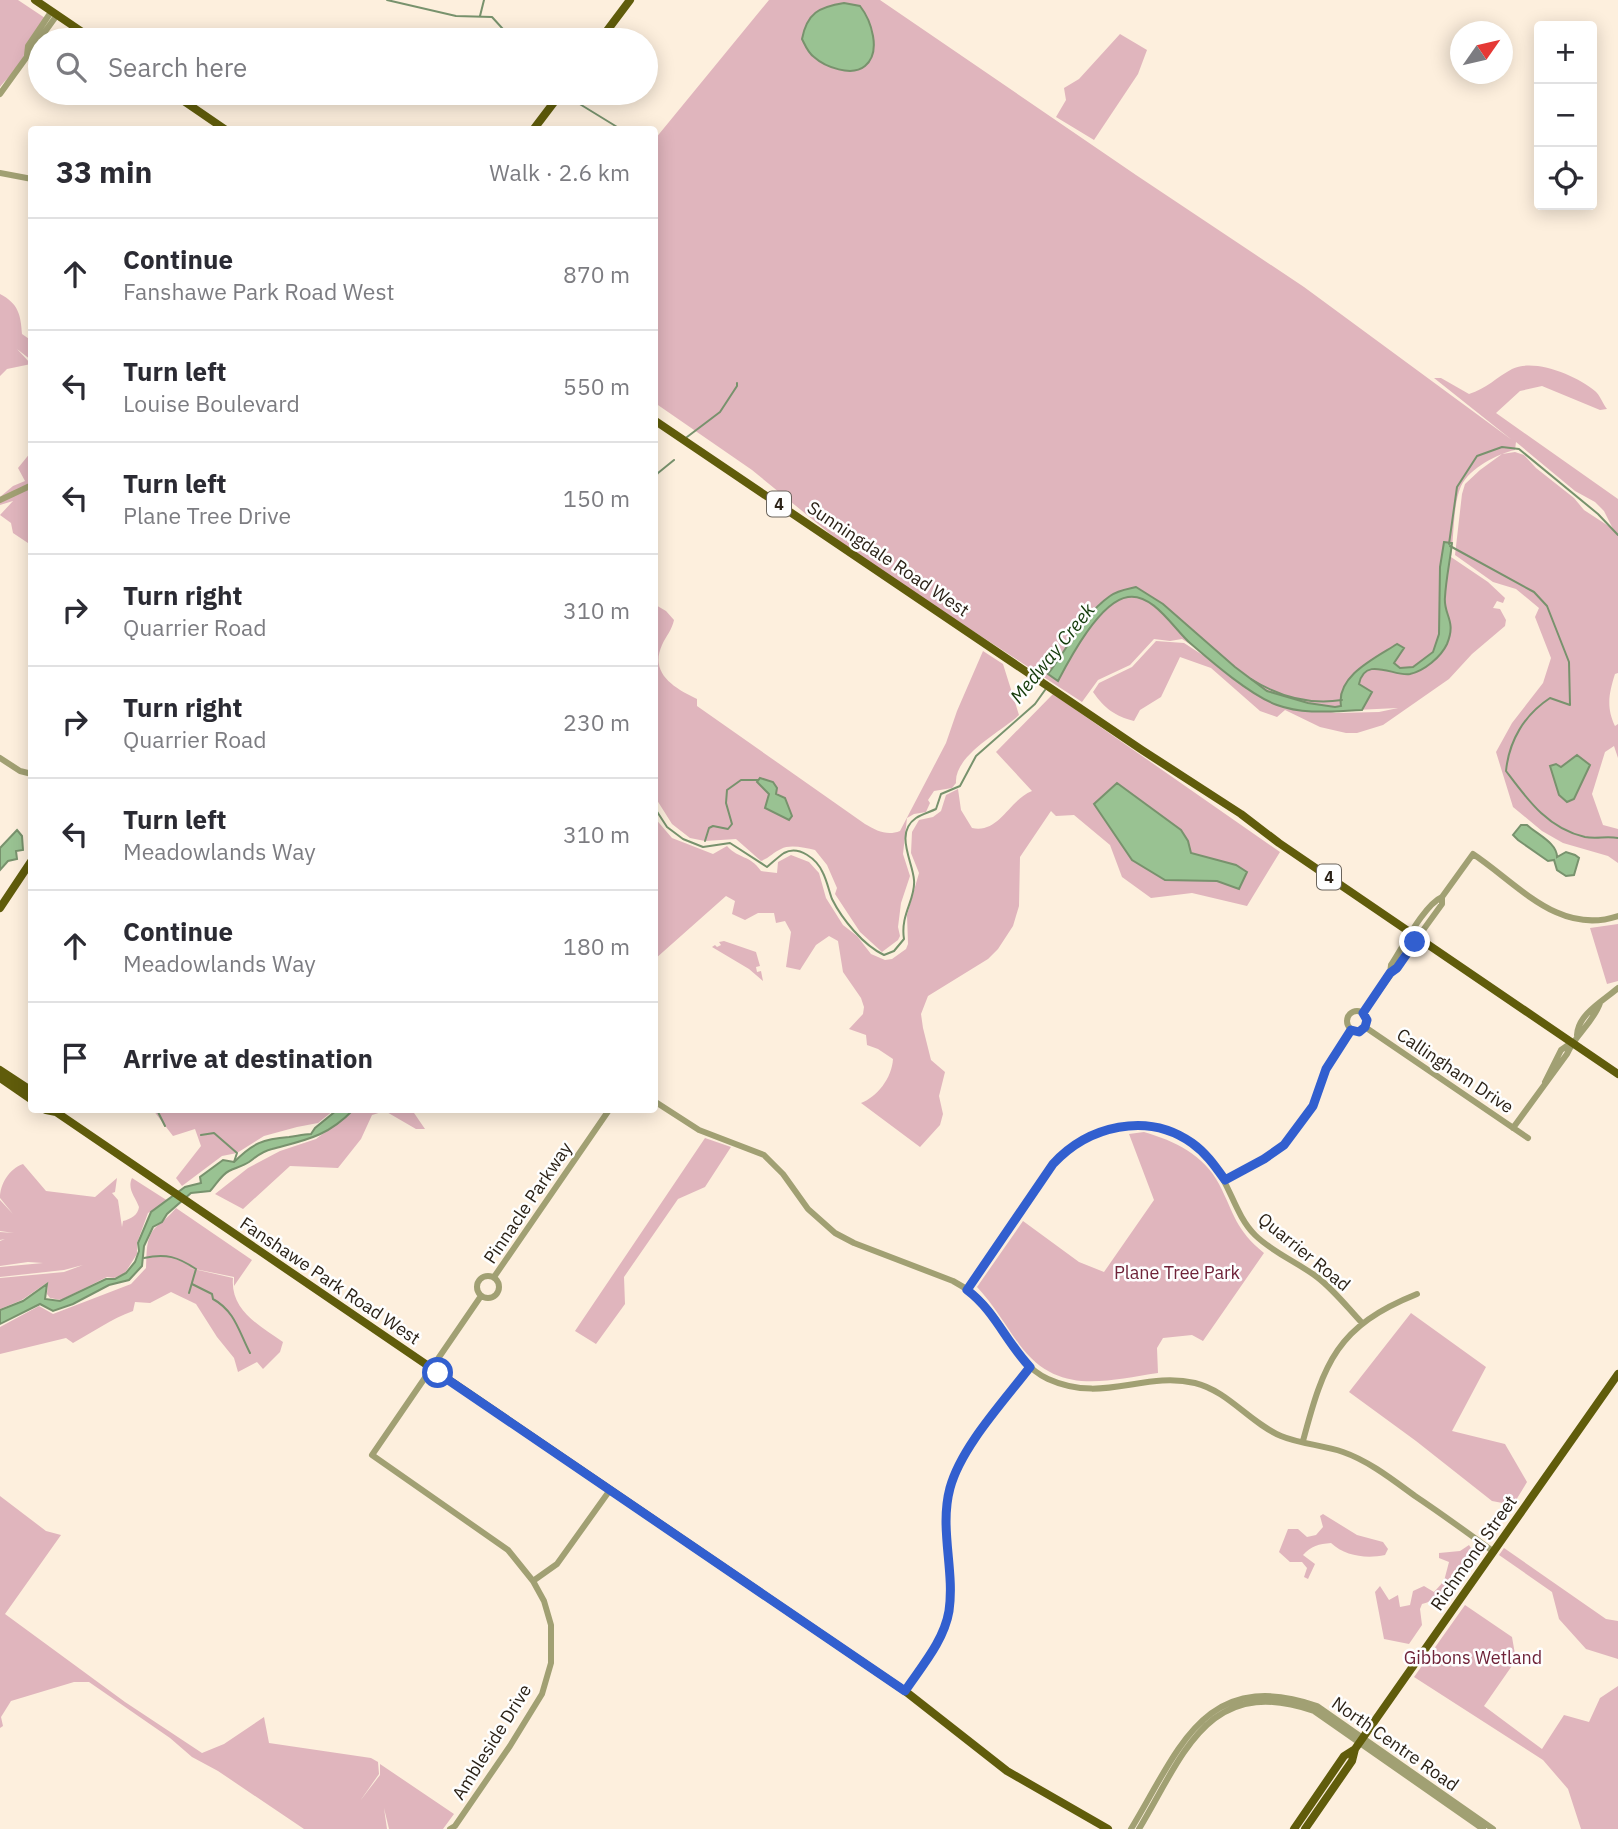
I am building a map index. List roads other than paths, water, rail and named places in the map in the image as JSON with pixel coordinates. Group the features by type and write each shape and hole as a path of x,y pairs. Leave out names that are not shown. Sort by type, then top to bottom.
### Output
{"main road":[{"path":"35,0 76,28"},
{"path":"609,28 629,0"},
{"path":"190,105 220,126"},
{"path":"536,126 552,105"},
{"name":"Sunningdale Road West","path":"658,423 1415,935"},
{"path":"0,908 28,866"},
{"name":"4","path":"1415,935 1575,1039 1618,1074"},
{"path":"0,1069 28,1088"},
{"path":"0,1079 28,1097"},
{"name":"Fanshawe Park Road West","path":"59,1113 905,1691 1007,1771 1108,1829"},
{"name":"Richmond Street","path":"1305,1829 1352,1761 1359,1744 1618,1374"},
{"name":"Richmond Street","path":"1294,1829 1344,1756 1359,1744"}],"street":[{"path":"44,28 54,13"},
{"path":"0,94 28,53"},
{"path":"0,173 28,178"},
{"path":"0,500 28,487"},
{"path":"0,758 28,773"},
{"path":"1363,1013 1390,973 1397,968 1415,935 1442,904 1442,897 1473,855 1556,914 1594,922 1618,916"},
{"path":"1513,1128 1545,1082 1562,1050 1583,1032 1601,1003 1618,989"},
{"path":"1356,1011 1363,1013 1367,1020 1365,1027 1359,1032 1351,1030 1346,1024 1348,1016 1356,1011"},
{"name":"Callingham Drive","path":"1365,1027 1528,1138"},
{"path":"1225,1180 1284,1145 1313,1106 1326,1069 1351,1030"},
{"path":"658,1104 699,1130 764,1155 783,1174 808,1209 835,1233 854,1243 953,1281 967,1290 983,1302 996,1318 1016,1352 1030,1367 1047,1379 1083,1390 1163,1381 1197,1384 1224,1398 1281,1436 1342,1452 1382,1473 1494,1552"},
{"name":"Pinnacle Parkway","path":"494,1277 607,1113"},
{"name":"Quarrier Road","path":"967,1290 1053,1164 1065,1151 1093,1134 1119,1127 1147,1126 1191,1143 1209,1158 1225,1180 1240,1215 1253,1233 1320,1279 1362,1323"},
{"path":"486,1276 494,1277 499,1283 498,1292 490,1298 481,1296 477,1288 478,1280 486,1276"},
{"path":"1303,1441 1321,1382 1333,1355 1362,1323 1389,1305 1417,1294"},
{"path":"431,1369 481,1296"},
{"path":"905,1691 935,1646 949,1614 947,1503 957,1467 1030,1367"},
{"name":"Ambleside Drive","path":"431,1369 372,1455 508,1550 533,1581 544,1601 551,1625 551,1663 542,1694 454,1828"},
{"path":"533,1581 556,1564 610,1490"},
{"name":"North Centre Road","path":"1131,1829 1187,1734 1211,1713 1227,1704 1264,1695 1296,1699 1317,1706 1359,1744 1493,1829"},
{"name":"North Centre Road","path":"1139,1829 1192,1738 1215,1718 1230,1710 1247,1703 1264,1701 1295,1705 1314,1711 1483,1829"}],"waterway":[{"path":"387,0 456,16 492,17 502,28"},
{"path":"480,16 484,0"},
{"path":"581,105 615,126"},
{"path":"687,437 720,412 737,383"},
{"name":"Medway Creek","path":"1449,544 1457,487 1477,456 1502,447 1519,449 1598,514 1618,535"},
{"path":"658,473 674,460"},
{"path":"1450,546 1534,592 1547,606 1569,662 1570,705 1550,698 1533,712 1514,739 1506,771 1540,812 1560,827 1585,837 1618,838"},
{"name":"Medway Creek","path":"1251,679 1295,698 1342,700"},
{"name":"Medway Creek","path":"658,813 667,827 683,839 703,847 730,843 767,867 790,851 801,852 812,858 826,879 832,899 841,915 868,945 884,955 894,951 904,939 904,922 913,894 913,873 905,839 910,824 936,809 941,794 960,786 976,756 1035,704 1045,690"},
{"path":"705,841 709,828 713,826 728,829 732,824 726,803 727,790 741,780 758,780"},
{"path":"158,1113 165,1126"},
{"path":"201,1135 214,1133 237,1153 234,1162"},
{"path":"144,1258 172,1257 196,1269 189,1293"},
{"path":"192,1284 212,1294 213,1299 227,1310 250,1353"}],"park label":[{"name":"Plane Tree Park","path":"1177,1273"},
{"name":"Gibbons Wetland","path":"1473,1658"}]}
